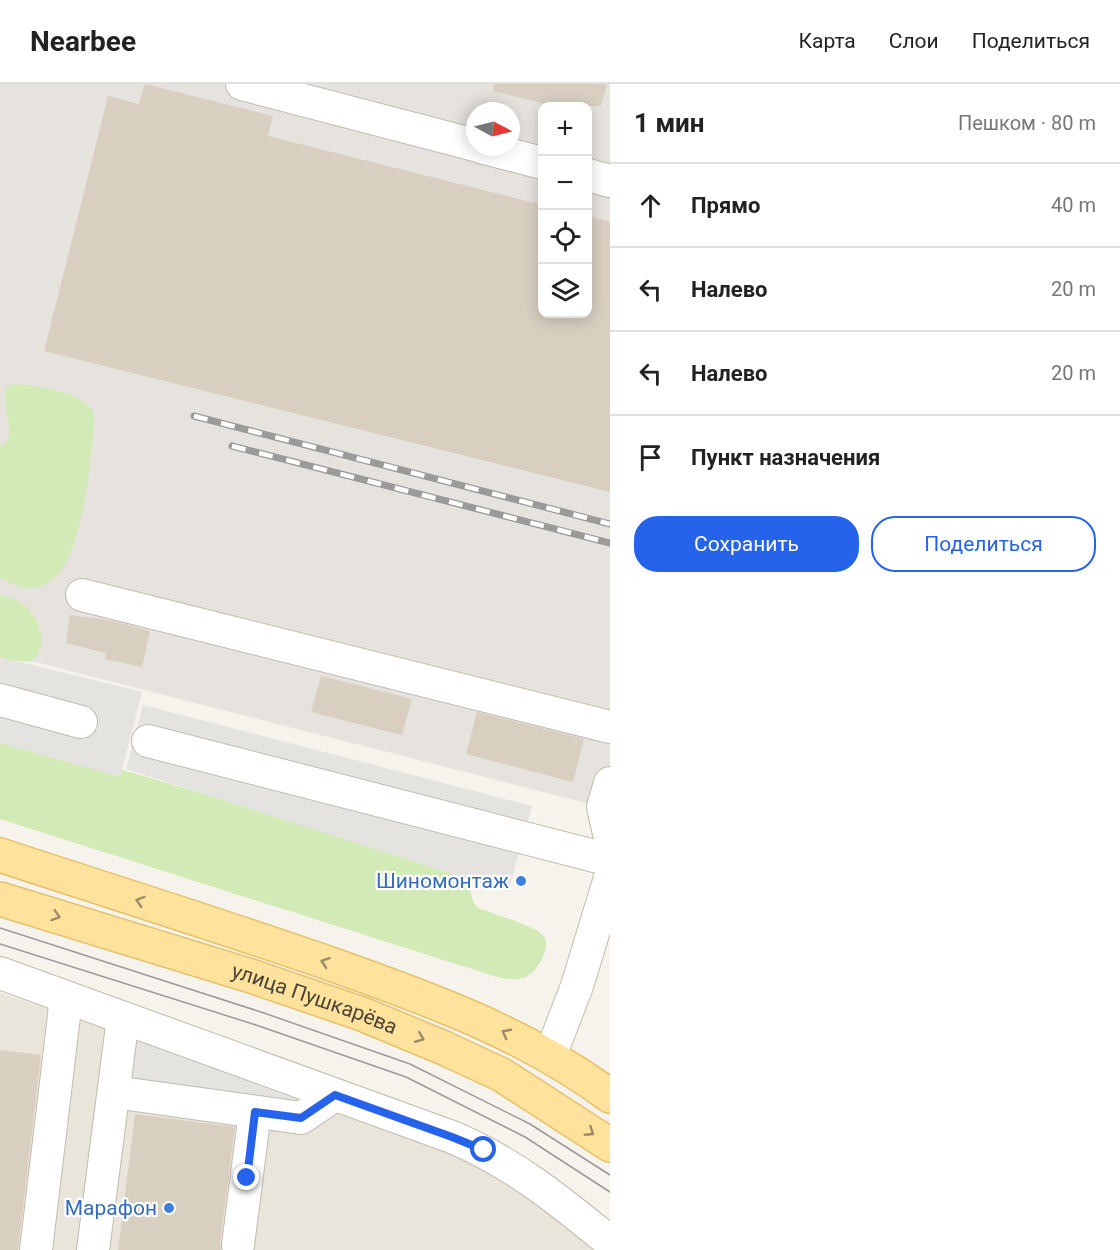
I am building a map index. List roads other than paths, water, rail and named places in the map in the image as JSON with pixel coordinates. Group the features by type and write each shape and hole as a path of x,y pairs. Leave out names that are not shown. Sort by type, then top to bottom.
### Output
{"main road":[{"name":"улица Пушкарёва","path":"0,855 282,947 421,996 490,1025 550,1056 610,1096"},
{"name":"улица Пушкарёва","path":"0,899 251,976 362,1014 502,1075 610,1145"}],"street":[{"path":"242,84 466,143"},
{"path":"516,156 538,162"},
{"path":"592,176 610,181"},
{"path":"82,595 610,727"},
{"path":"0,700 81,722"},
{"path":"148,741 610,860"},
{"path":"610,783 603,807 610,838"},
{"path":"550,1056 578,986 610,878"},
{"path":"0,973 484,1150 532,1180 610,1242"},
{"path":"36,1250 65,997"},
{"path":"93,1250 123,1018"},
{"path":"114,1092 301,1118 335,1095"},
{"path":"238,1245 255,1112"}],"tram line":[{"path":"0,928 261,1012 410,1064 530,1124 610,1175"},
{"path":"0,944 256,1025 406,1077 525,1137 610,1192"}],"railway":[{"path":"194,416 610,524"},
{"path":"232,446 610,543"}],"place":[{"name":"Шиномонтаж","path":"521,881"},
{"name":"Марафон","path":"169,1208"}]}
